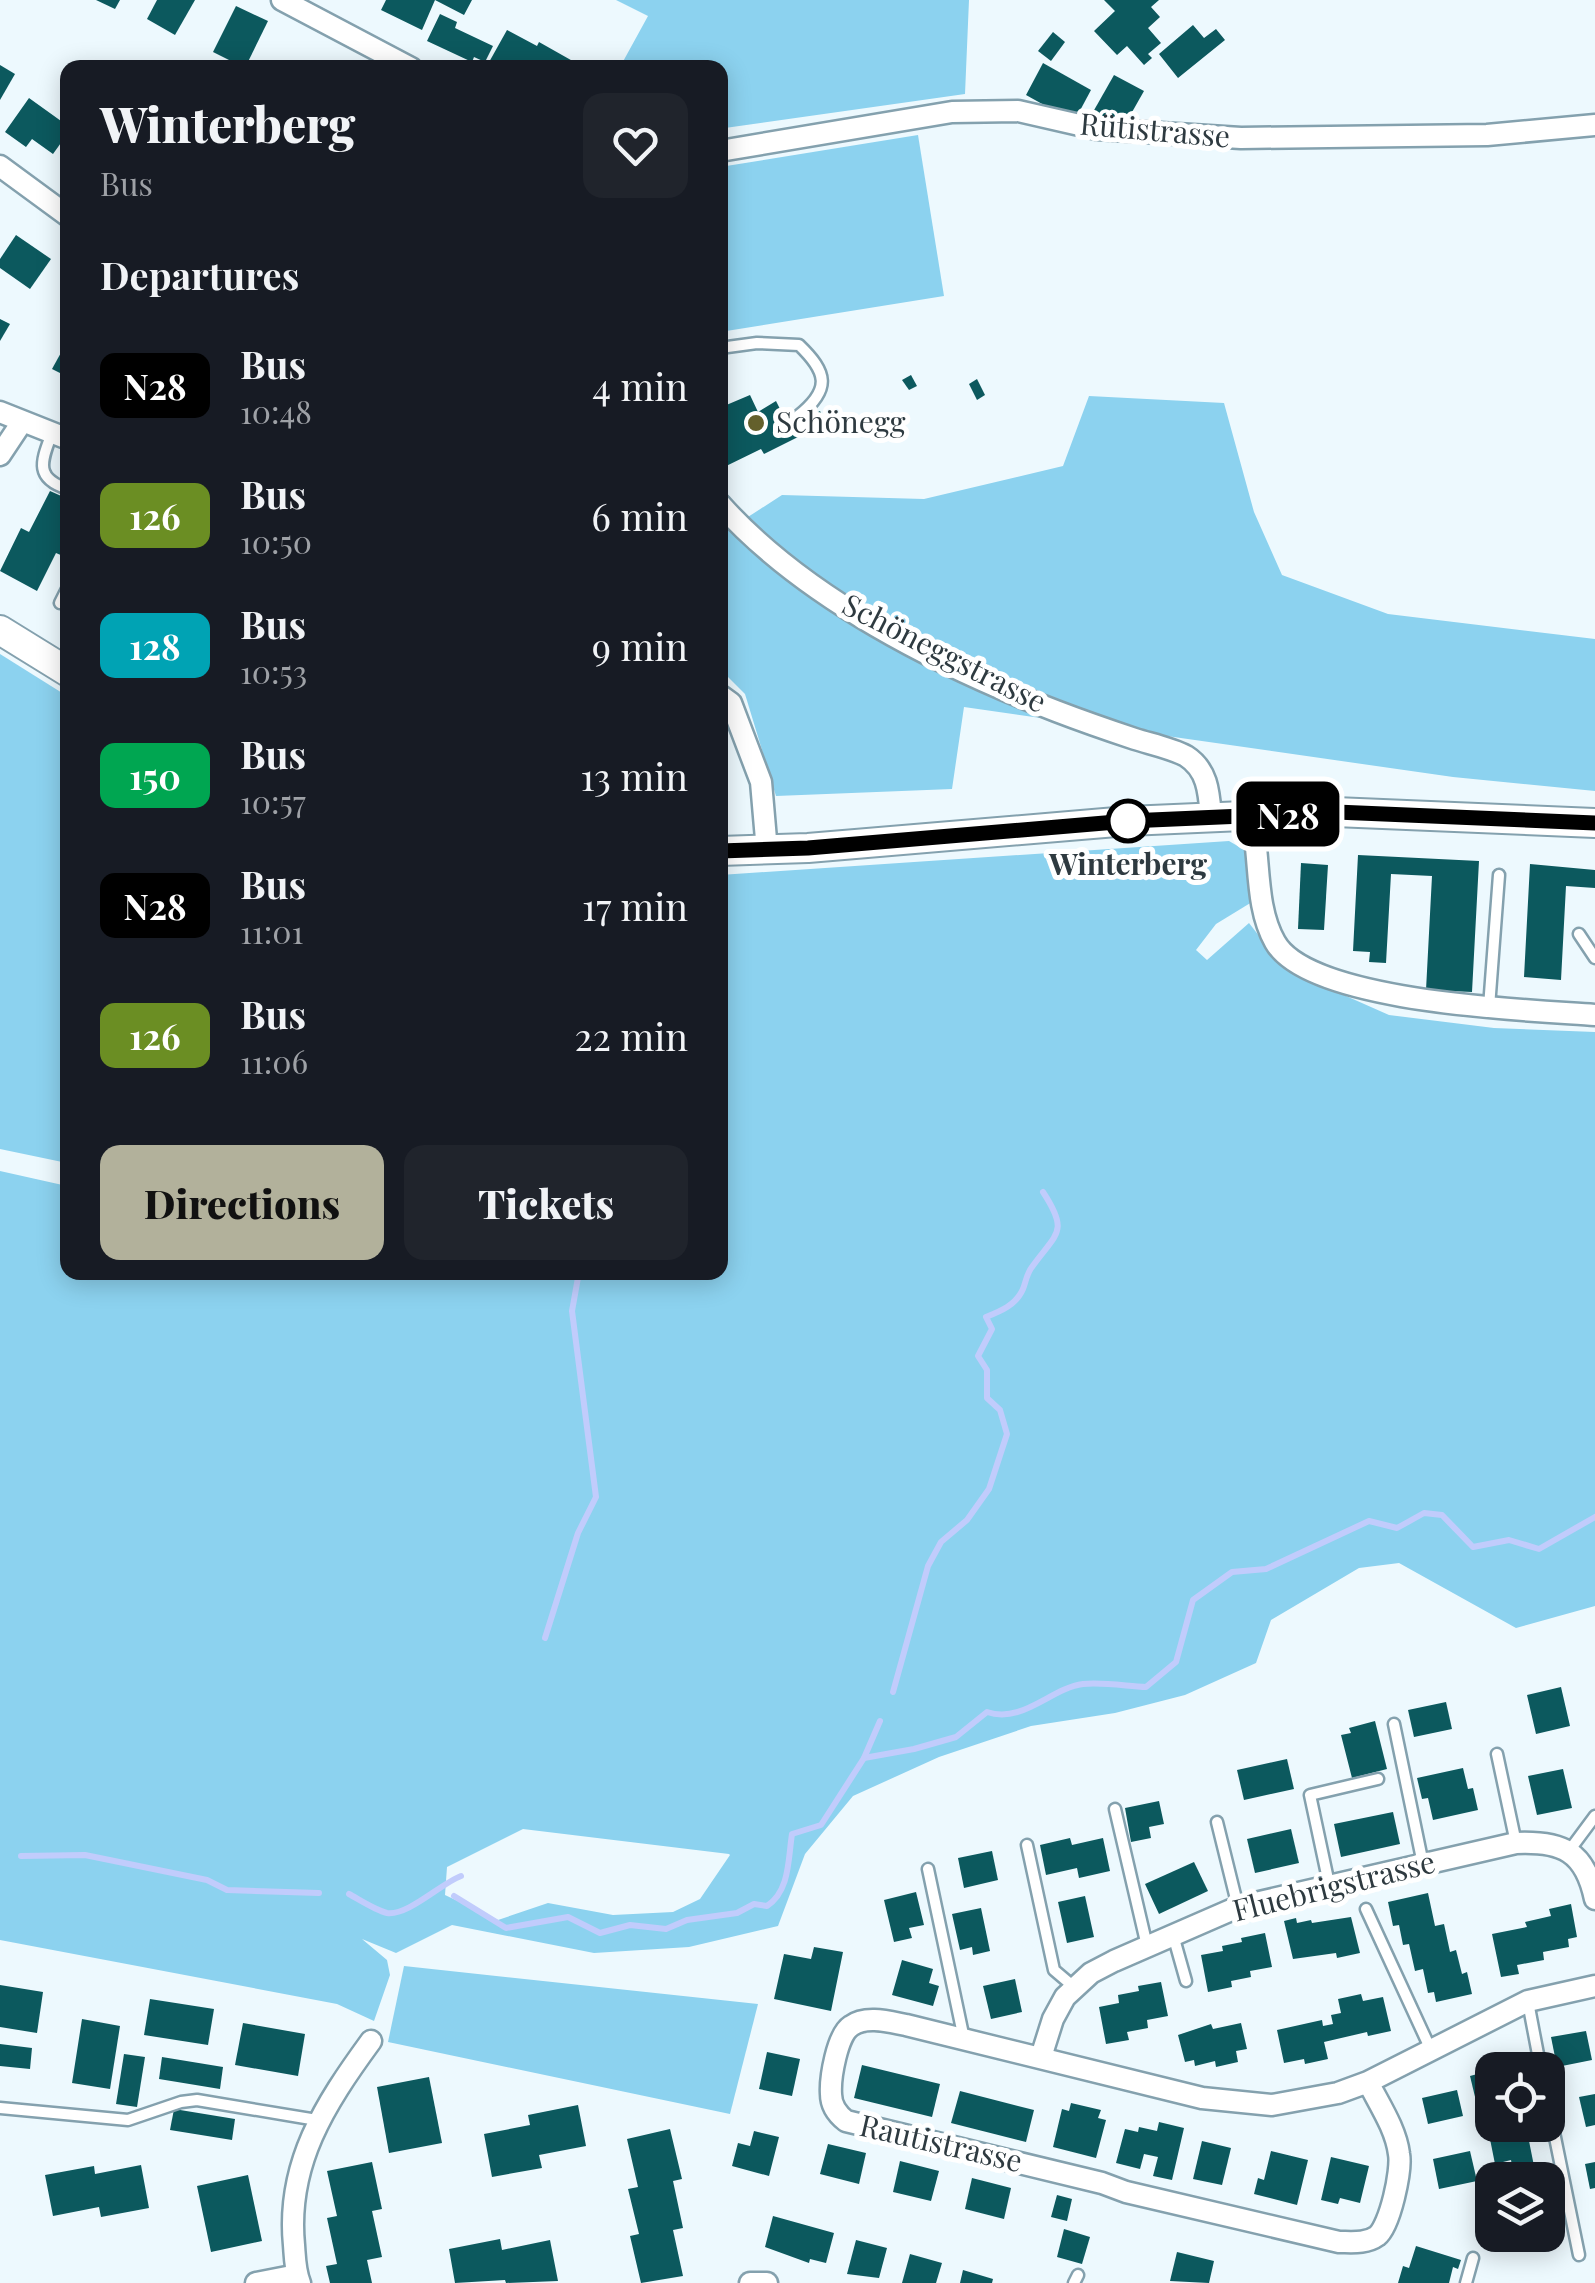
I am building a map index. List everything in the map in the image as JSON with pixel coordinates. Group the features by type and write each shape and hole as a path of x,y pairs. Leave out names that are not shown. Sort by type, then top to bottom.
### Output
{"main road":[{"path":"0,630 60,667"},
{"path":"728,851 1252,815 1399,813 1595,823"}],"street":[{"path":"282,0 396,60"},
{"name":"Rütistrasse","path":"728,150 952,112 1018,111 1097,129 1241,138 1487,135 1595,125"},
{"path":"0,166 60,210"},
{"path":"0,412 60,436"},
{"path":"0,454 22,422"},
{"name":"Schöneggstrasse","path":"728,513 750,537 809,585 918,648 1015,694 1186,756 1203,772 1211,817"},
{"path":"728,701 762,782 767,851"},
{"path":"1252,815 1262,904 1273,940 1293,961 1379,992 1417,1000 1595,1015"},
{"name":"Fluebrigstrasse","path":"1041,2057 1053,2020 1074,1987 1091,1973 1238,1906 1516,1842 1548,1842 1569,1852"},
{"path":"1569,1852 1580,1860 1591,1878 1595,1899"},
{"path":"1368,2082 1528,2001 1595,1986"},
{"name":"Rautistrasse","path":"865,2020 1041,2057 1238,2104 1306,2100 1368,2082 1396,2139 1400,2170 1387,2219 1377,2236 1360,2243 1339,2242 846,2121 832,2104 832,2084 844,2032 865,2020"},
{"path":"256,2283 298,2279 294,2202 304,2152 317,2120 371,2042"},
{"path":"750,2283 767,2283"}],"lane":[{"path":"728,347 758,343 799,345 820,365 819,392 798,416"},
{"path":"60,436 42,460 43,472 52,484 60,486"},
{"path":"1489,1008 1498,874"},
{"path":"1578,934 1595,958"},
{"path":"1394,1724 1423,1865"},
{"path":"1497,1754 1516,1842"},
{"path":"1329,1884 1310,1795 1378,1779"},
{"path":"1115,1809 1147,1947"},
{"path":"1569,1852 1595,1816"},
{"path":"1217,1822 1238,1906"},
{"path":"1026,1845 1054,1970 1074,1987"},
{"path":"928,1869 965,2040"},
{"path":"1366,1909 1432,2050"},
{"path":"1173,1935 1186,1981"},
{"path":"1528,2001 1538,2052"},
{"path":"0,2108 128,2120 198,2100 317,2120"},
{"path":"1556,2142 1580,2255"},
{"path":"1466,2283 1473,2258"}],"shaded area":[{"path":"616,0 969,0 965,94 728,128 728,60 624,60 648,16"},
{"path":"918,135 944,296 728,331 728,166"},
{"path":"1089,396 1224,403 1254,512 1282,575 1388,614 1595,639 1595,791 1453,777 964,707 952,789 776,796 745,694 728,677 728,530 782,495 924,499 1063,466"},
{"path":"0,654 60,692 60,1162 0,1149"},
{"path":"1229,841 1248,852 1252,902 1216,924 1196,950 1207,960 1249,923 1285,969 1389,1015 1494,1028 1595,1032 1595,1606 1516,1628 1399,1563 1359,1568 1271,1620 1256,1663 1185,1695 1115,1713 1031,1726 939,1757 853,1796 805,1854 778,1926 689,1947 594,1953 452,1925 396,1953 362,1939 387,1960 390,1975 374,2021 337,2004 0,1940 0,1171 60,1184 60,1280 728,1280 728,874","holes":["523,1829 730,1855 700,1899 673,1912 613,1915 548,1903 498,1920 445,1895 447,1867"]},
{"path":"404,1966 758,2004 730,2114 388,2042"}],"building":[{"path":"96,0 120,0 115,9"},
{"path":"157,0 195,0 175,35 147,19"},
{"path":"386,0 435,0 422,30 381,10"},
{"path":"435,0 472,0 464,15"},
{"path":"1104,0 1159,0 1151,7 1160,17 1148,28 1161,43 1148,54 1152,58 1144,65 1127,46 1117,55 1094,31 1115,11"},
{"path":"236,6 268,21 249,60 229,60 213,52"},
{"path":"440,14 457,22 455,28 493,46 486,60 468,60 427,41"},
{"path":"1193,25 1204,38 1216,29 1225,40 1178,78 1159,54"},
{"path":"507,30 571,60 490,60"},
{"path":"1053,32 1065,42 1051,61 1038,51"},
{"path":"1043,63 1091,90 1076,118 1062,115 1026,95"},
{"path":"0,65 15,74 0,100"},
{"path":"1114,75 1144,91 1123,128 1093,112"},
{"path":"29,98 60,120 60,144 53,154 32,139 26,147 5,132"},
{"path":"16,235 51,259 30,289 0,268 0,259"},
{"path":"0,319 10,324 0,341"},
{"path":"60,354 60,373 52,369"},
{"path":"911,375 917,386 909,390 902,380"},
{"path":"977,379 985,395 977,400 969,384"},
{"path":"750,395 758,412 776,401 786,421 791,418 800,436 764,454 761,449 728,465 728,404"},
{"path":"820,411 828,427 810,435 803,420"},
{"path":"50,491 60,495 60,555 56,553 37,591 0,571 21,528 29,532"},
{"path":"1358,855 1479,861 1472,992 1426,990 1432,876 1391,874 1386,963 1369,962 1370,952 1353,951"},
{"path":"1301,863 1328,865 1324,930 1298,929"},
{"path":"1530,864 1595,870 1595,888 1566,886 1561,980 1524,977"},
{"path":"1561,1687 1570,1726 1536,1734 1527,1695"},
{"path":"1446,1702 1452,1729 1414,1737 1408,1710"},
{"path":"1375,1721 1387,1769 1352,1778 1341,1735 1351,1733 1349,1728"},
{"path":"1287,1759 1294,1789 1244,1800 1237,1770"},
{"path":"1463,1768 1478,1810 1433,1820 1428,1798 1422,1799 1417,1778"},
{"path":"1563,1769 1572,1808 1537,1815 1528,1776"},
{"path":"1159,1801 1164,1824 1149,1827 1151,1838 1131,1842 1125,1808"},
{"path":"1393,1812 1400,1844 1341,1857 1334,1824"},
{"path":"1291,1829 1299,1863 1255,1873 1247,1839"},
{"path":"1070,1838 1072,1845 1103,1838 1110,1871 1079,1878 1077,1868 1046,1875 1040,1845"},
{"path":"992,1851 998,1880 964,1888 958,1858"},
{"path":"1194,1862 1208,1891 1159,1914 1145,1884"},
{"path":"916,1892 924,1925 909,1928 912,1938 894,1942 884,1900"},
{"path":"1428,1893 1435,1926 1444,1924 1450,1952 1456,1950 1472,1994 1436,2002 1434,1992 1428,1993 1423,1969 1415,1971 1409,1944 1403,1945 1399,1925 1393,1926 1388,1902"},
{"path":"1085,1896 1094,1937 1067,1943 1058,1902"},
{"path":"1571,1904 1577,1937 1568,1939 1569,1947 1543,1952 1544,1960 1517,1965 1519,1974 1501,1977 1492,1934 1527,1927 1525,1922 1551,1916 1549,1909"},
{"path":"981,1908 990,1951 973,1955 972,1947 960,1950 952,1914"},
{"path":"1351,1917 1360,1953 1293,1959 1284,1921 1296,1918 1297,1923 1312,1923"},
{"path":"1265,1933 1272,1967 1250,1971 1251,1977 1231,1981 1232,1987 1208,1992 1201,1955 1223,1951 1222,1946"},
{"path":"814,1947 843,1952 831,2011 774,1999 784,1954 811,1959"},
{"path":"902,1960 933,1969 929,1983 939,1986 933,2006 892,1995"},
{"path":"1015,1979 1022,2012 991,2019 983,1986"},
{"path":"1161,1982 1168,2016 1147,2020 1148,2028 1127,2032 1129,2040 1106,2044 1099,2007 1119,2003 1118,1995 1139,1991 1138,1986"},
{"path":"0,1985 43,1992 37,2033 0,2027"},
{"path":"1361,1994 1363,2001 1383,1997 1391,2031 1324,2042 1328,2059 1284,2063 1277,2030 1322,2020 1323,2026 1333,2024 1331,2015 1341,2013 1338,1999"},
{"path":"150,1999 214,2009 208,2045 144,2035"},
{"path":"82,2019 120,2026 110,2089 72,2083"},
{"path":"243,2023 305,2034 298,2076 235,2065"},
{"path":"1241,2023 1247,2049 1236,2051 1238,2062 1216,2067 1215,2061 1195,2066 1194,2060 1185,2062 1178,2035 1211,2024 1213,2029"},
{"path":"1586,2031 1592,2060 1565,2065 1565,2052 1554,2052 1551,2037"},
{"path":"0,2044 32,2048 30,2069 0,2066"},
{"path":"767,2052 800,2059 792,2096 759,2089"},
{"path":"124,2054 145,2057 137,2107 116,2104"},
{"path":"162,2057 223,2067 220,2089 159,2079"},
{"path":"862,2065 940,2084 932,2117 854,2098"},
{"path":"429,2077 442,2143 389,2153 377,2087"},
{"path":"1457,2090 1463,2116 1428,2124 1422,2098"},
{"path":"960,2091 1034,2110 1026,2142 951,2123"},
{"path":"1595,2094 1595,2125 1586,2127 1579,2097"},
{"path":"1071,2103 1101,2110 1098,2118 1106,2120 1096,2158 1053,2147 1062,2109 1069,2111"},
{"path":"578,2105 586,2146 539,2155 542,2168 492,2177 484,2134 530,2125 528,2115"},
{"path":"174,2109 235,2119 232,2140 170,2130"},
{"path":"1159,2122 1184,2128 1172,2180 1153,2176 1158,2157 1144,2154 1140,2169 1116,2163 1125,2129 1157,2131"},
{"path":"670,2129 682,2179 673,2181 683,2228 673,2230 683,2276 641,2283 630,2236 639,2234 628,2189 638,2187 627,2139"},
{"path":"754,2131 779,2137 769,2176 732,2166 738,2143 750,2146"},
{"path":"1202,2141 1231,2148 1222,2185 1193,2179"},
{"path":"1491,2142 1529,2142 1533,2162 1495,2162"},
{"path":"828,2144 866,2153 859,2184 820,2174"},
{"path":"1271,2151 1308,2160 1297,2205 1254,2194 1258,2178 1264,2180"},
{"path":"1470,2151 1475,2181 1439,2189 1433,2159"},
{"path":"1331,2157 1369,2166 1360,2203 1340,2198 1338,2204 1321,2200"},
{"path":"900,2161 939,2171 931,2201 893,2192"},
{"path":"372,2162 382,2209 372,2211 382,2257 367,2260 372,2283 330,2283 326,2266 337,2264 327,2218 337,2216 327,2171"},
{"path":"1595,2162 1595,2188 1590,2189 1585,2164"},
{"path":"141,2165 149,2208 101,2217 99,2207 53,2216 45,2175 94,2166 95,2174"},
{"path":"248,2175 262,2241 211,2252 197,2186"},
{"path":"972,2178 1011,2188 1004,2219 965,2209"},
{"path":"1057,2195 1072,2199 1067,2221 1051,2217"},
{"path":"773,2216 834,2233 826,2263 810,2259 809,2263 765,2247"},
{"path":"1064,2229 1090,2237 1082,2264 1057,2257"},
{"path":"500,2239 502,2250 550,2240 558,2281 455,2283 449,2249"},
{"path":"856,2240 887,2248 879,2278 847,2274"},
{"path":"1416,2246 1461,2260 1458,2269 1453,2267 1449,2283 1398,2283 1403,2266 1409,2268"},
{"path":"1177,2252 1214,2261 1209,2283 1170,2281"},
{"path":"910,2254 942,2263 936,2283 902,2283"},
{"path":"963,2270 993,2279 992,2283 960,2283"}],"waterway":[{"path":"893,1692 928,1566 941,1542 967,1520 989,1489 1007,1434 1000,1410 987,1398 987,1370 978,1356 992,1329 986,1317 1016,1299 1030,1269 1057,1232 1056,1216 1043,1192"},
{"path":"545,1638 578,1533 596,1497 572,1311 578,1280"},
{"path":"864,1758 956,1737 987,1712 1013,1713 1071,1687 1098,1683 1146,1687 1176,1662 1193,1600 1232,1572 1266,1569 1369,1521 1397,1528 1424,1513 1442,1515 1473,1547 1509,1540 1539,1549 1595,1517"},
{"path":"454,1896 506,1928 568,1917 600,1933 630,1925 666,1929 687,1920 737,1913 754,1904 767,1906 784,1883 792,1834 821,1825 864,1758 880,1721"},
{"path":"21,1856 85,1855 207,1880 227,1890 319,1893"},
{"path":"349,1894 382,1912 395,1913 461,1876"}],"bus line":[{"name":"N28","path":"728,851 1128,821 1336,812 1595,823"}],"place":[{"name":"Schönegg","path":"756,423"},
{"name":"Winterberg","path":"1128,821"}]}
